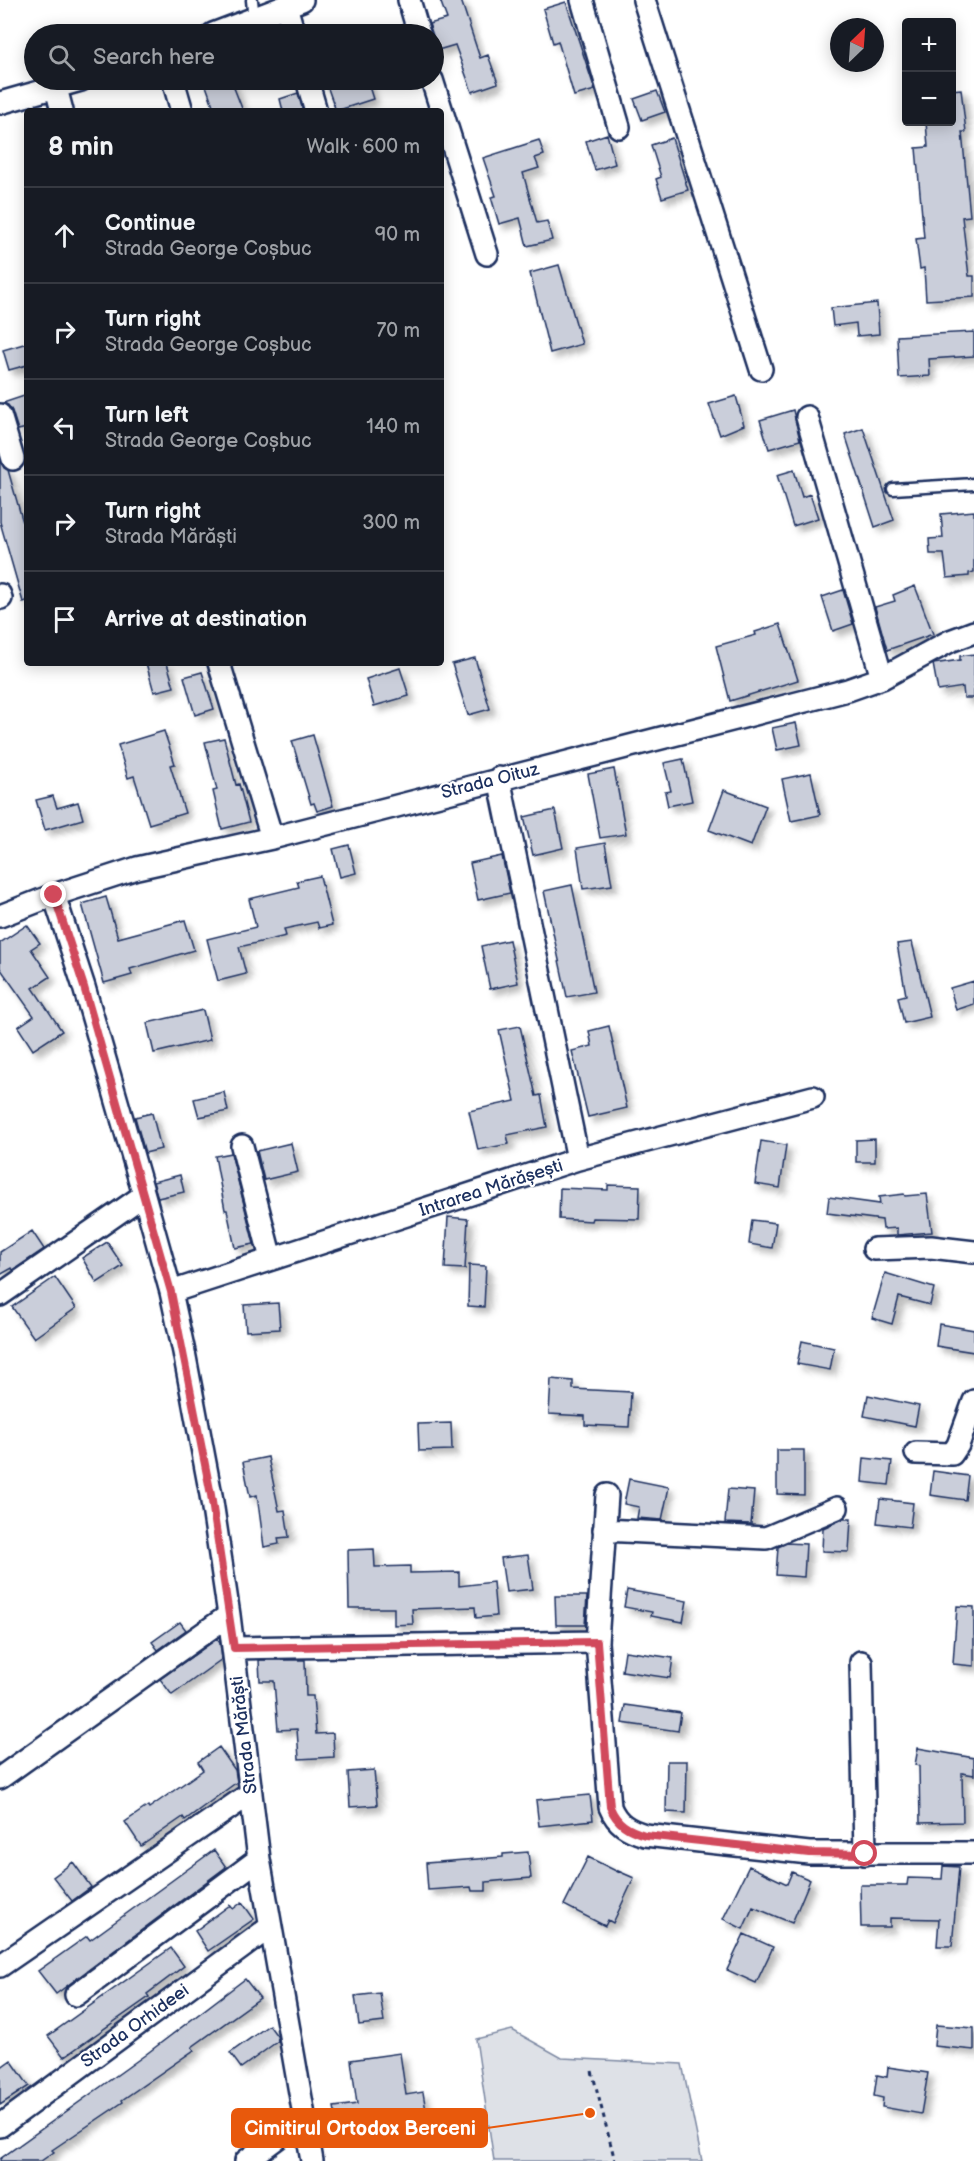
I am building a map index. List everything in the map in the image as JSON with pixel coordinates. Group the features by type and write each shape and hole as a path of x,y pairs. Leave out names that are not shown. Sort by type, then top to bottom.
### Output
{"street":[{"path":"409,0 416,24"},
{"path":"582,0 619,127"},
{"path":"644,0 761,369"},
{"path":"230,24 253,10 294,3 294,24"},
{"path":"0,103 49,90"},
{"path":"57,90 61,108"},
{"path":"176,90 181,108"},
{"path":"310,90 315,108"},
{"path":"435,90 441,108"},
{"path":"444,118 487,254"},
{"path":"0,416 13,459"},
{"path":"807,417 882,678"},
{"name":"Strada Oituz","path":"0,916 54,895 137,868 272,838 848,690 882,678 950,640 974,632"},
{"path":"220,666 272,838"},
{"name":"Intrarea Mărășești","path":"171,1292 578,1159 499,778"},
{"name":"Strada Mărăști","path":"54,895 84,987 171,1292 211,1495 234,1648 250,1793 270,1926 312,2161"},
{"path":"578,1159 813,1097"},
{"path":"242,1146 271,1259"},
{"path":"0,1295 144,1195"},
{"path":"874,1249 931,1247 974,1252"},
{"path":"916,1453 952,1454 958,1445 974,1401"},
{"path":"607,1495 597,1642 610,1807 613,1816 626,1828 645,1835 809,1853 974,1853"},
{"path":"604,1530 766,1538 837,1508"},
{"path":"0,1778 229,1615"},
{"path":"234,1648 597,1642"},
{"path":"861,1662 865,1854"},
{"path":"0,1966 250,1793"},
{"path":"76,1995 260,1859"},
{"name":"Strada Orhideei","path":"0,2126 270,1926"},
{"path":"246,2161 304,2118"}],"lane":[{"path":"893,489 974,484"}],"path":[{"path":"592,2071 615,2161"}],"shaded area":[{"path":"512,2030 562,2058 682,2064 702,2161 494,2161 476,2039"}],"building":[{"path":"440,0 461,0 480,58 488,55 498,83 472,92 455,45 444,48 444,24 429,24 447,19"},
{"path":"566,2 595,90 574,96 558,41 553,43 543,9"},
{"path":"961,89 966,132 962,132 970,216 962,217 969,276 974,276 974,297 926,300 924,268 920,269 916,239 924,238 916,148 928,147 926,126 956,126 956,90"},
{"path":"208,90 235,90 242,108 214,108"},
{"path":"329,90 370,90 373,99 345,108 335,108"},
{"path":"657,91 665,112 642,120 634,99"},
{"path":"298,93 302,108 282,108 280,99"},
{"path":"607,134 615,164 595,170 586,141"},
{"path":"672,138 688,190 662,198 656,179 661,177 651,145"},
{"path":"539,140 544,155 535,158 539,168 523,173 537,223 547,221 552,240 527,246 520,218 499,224 491,197 496,196 483,158"},
{"path":"559,265 582,344 550,353 530,273"},
{"path":"877,303 879,334 857,336 856,323 833,326 831,308"},
{"path":"974,332 974,356 929,359 930,376 899,378 897,336"},
{"path":"24,344 24,366 9,370 3,350"},
{"path":"24,396 24,429 18,430 12,411 8,405 3,403"},
{"path":"736,396 744,425 720,435 709,404"},
{"path":"793,410 800,440 769,449 760,420"},
{"path":"863,428 894,520 875,527 845,434"},
{"path":"0,460 4,468 8,470 24,526 24,602 23,602 0,522"},
{"path":"794,470 802,497 810,494 818,518 793,526 777,475"},
{"path":"974,511 974,572 969,573 969,576 947,578 944,554 930,554 929,539 943,538 941,514"},
{"path":"915,586 933,634 887,650 875,607 895,601 893,595"},
{"path":"843,590 853,624 833,631 822,597"},
{"path":"780,624 798,680 730,701 716,646 756,635 755,632"},
{"path":"974,654 974,698 964,698 963,687 938,691 933,664 960,660 960,656"},
{"path":"475,658 490,709 468,715 452,664"},
{"path":"147,666 168,666 174,687 154,692"},
{"path":"400,668 409,696 374,706 366,679"},
{"path":"202,672 214,709 195,715 184,677"},
{"path":"796,723 801,745 777,750 772,728"},
{"path":"164,731 175,764 170,765 185,813 149,824 134,776 128,778 118,745"},
{"path":"313,735 333,806 317,811 314,803 311,804 292,741"},
{"path":"224,738 236,785 239,784 249,822 222,829 213,791 217,790 205,742"},
{"path":"683,759 692,801 668,806 665,792 671,791 664,763"},
{"path":"614,769 626,834 600,838 588,774"},
{"path":"811,773 820,815 791,821 782,779"},
{"path":"724,790 766,806 751,846 709,830"},
{"path":"53,796 57,808 78,802 83,819 45,830 36,800"},
{"path":"555,810 563,848 533,855 524,817"},
{"path":"605,843 612,885 583,889 577,848"},
{"path":"349,845 356,873 340,877 333,849"},
{"path":"502,856 510,893 478,900 470,863"},
{"path":"320,876 332,925 319,928 317,922 284,929 286,936 239,947 246,974 218,981 207,939 256,927 249,899 299,887 297,881"},
{"path":"572,885 594,992 567,997 544,891"},
{"path":"106,897 118,938 185,920 194,950 130,969 132,975 104,983 82,904"},
{"path":"27,925 40,943 31,949 50,977 33,988 62,1031 33,1050 18,1027 34,1016 0,968 0,943"},
{"path":"509,940 518,983 490,989 481,946"},
{"path":"912,942 930,1017 904,1023 898,997 906,995 897,944"},
{"path":"974,981 974,1004 956,1010 950,988"},
{"path":"203,1010 210,1040 154,1053 147,1023"},
{"path":"520,1026 536,1096 541,1095 547,1127 507,1135 509,1144 478,1150 469,1111 515,1101 499,1030"},
{"path":"609,1026 627,1108 588,1117 572,1051 592,1046 589,1031"},
{"path":"224,1092 228,1111 199,1117 194,1099"},
{"path":"152,1113 161,1149 145,1153 135,1117"},
{"path":"875,1139 875,1162 856,1162 856,1140"},
{"path":"761,1141 786,1145 780,1188 755,1184"},
{"path":"291,1143 298,1172 264,1180 257,1151"},
{"path":"231,1153 254,1244 235,1248 215,1156"},
{"path":"180,1175 184,1192 158,1198 153,1182"},
{"path":"608,1185 640,1186 639,1219 592,1218 591,1221 559,1219 560,1188 608,1190"},
{"path":"904,1194 905,1196 927,1194 932,1232 897,1235 897,1228 883,1229 882,1220 827,1213 829,1197 880,1204 879,1197"},
{"path":"448,1217 468,1219 465,1269 445,1268"},
{"path":"752,1220 776,1223 772,1248 749,1244"},
{"path":"32,1231 44,1249 13,1270 12,1268 0,1275 0,1252"},
{"path":"107,1242 123,1266 97,1283 82,1258"},
{"path":"469,1265 486,1266 484,1307 468,1306"},
{"path":"885,1273 934,1288 930,1305 899,1297 892,1324 872,1318"},
{"path":"55,1277 76,1308 34,1338 12,1307"},
{"path":"278,1303 280,1329 246,1331 244,1305"},
{"path":"939,1324 974,1330 974,1352 936,1346"},
{"path":"802,1341 834,1348 830,1370 797,1364"},
{"path":"551,1379 573,1381 573,1389 631,1392 629,1427 585,1425 585,1416 549,1414"},
{"path":"868,1395 919,1406 915,1426 864,1416"},
{"path":"451,1423 452,1450 419,1451 418,1424"},
{"path":"777,1450 804,1450 804,1495 777,1494"},
{"path":"268,1457 279,1511 285,1510 289,1537 278,1538 279,1544 264,1547 257,1495 250,1497 243,1462"},
{"path":"864,1458 892,1461 889,1485 862,1482"},
{"path":"933,1471 968,1476 965,1500 930,1495"},
{"path":"629,1479 669,1487 662,1520 637,1518 639,1507 624,1504"},
{"path":"728,1489 754,1491 751,1524 725,1523"},
{"path":"880,1499 913,1503 910,1527 877,1523"},
{"path":"843,1519 851,1519 849,1552 822,1551 823,1528"},
{"path":"787,1543 806,1544 804,1577 776,1575 778,1547"},
{"path":"374,1549 375,1567 410,1566 410,1573 459,1572 459,1586 493,1582 496,1616 476,1618 475,1607 412,1609 413,1624 394,1625 394,1608 349,1608 348,1550"},
{"path":"528,1555 533,1589 506,1592 501,1558"},
{"path":"627,1590 687,1601 683,1622 651,1616 652,1612 624,1607"},
{"path":"555,1596 587,1596 585,1625 556,1625"},
{"path":"957,1606 974,1607 974,1666 953,1664"},
{"path":"180,1622 186,1630 158,1650 152,1642"},
{"path":"217,1639 220,1643 222,1659 172,1695 160,1679"},
{"path":"625,1651 673,1658 670,1678 622,1671"},
{"path":"259,1660 305,1660 306,1696 313,1696 316,1734 333,1733 334,1757 299,1759 297,1729 278,1730 274,1681 260,1681"},
{"path":"625,1705 681,1713 678,1731 622,1723"},
{"path":"219,1747 235,1770 237,1782 185,1820 183,1817 141,1846 125,1822 203,1770 198,1762"},
{"path":"918,1748 974,1758 974,1775 962,1773 963,1822 920,1823 919,1766 915,1765"},
{"path":"667,1761 687,1761 686,1813 666,1812"},
{"path":"374,1770 377,1805 350,1807 348,1772"},
{"path":"590,1795 593,1820 539,1826 536,1800"},
{"path":"214,1850 226,1867 56,1994 38,1971 87,1936 90,1940"},
{"path":"528,1852 531,1878 486,1882 486,1891 472,1891 471,1887 428,1890 426,1863 503,1857 503,1854"},
{"path":"588,1857 634,1878 613,1923 608,1920 605,1926 564,1905"},
{"path":"73,1862 91,1887 72,1901 53,1877"},
{"path":"749,1866 787,1884 792,1872 810,1880 792,1923 753,1907 743,1929 723,1919"},
{"path":"943,1866 959,1867 952,1946 937,1946 939,1919 890,1918 890,1927 861,1927 860,1885 907,1885 908,1878 942,1879"},
{"path":"242,1902 254,1919 208,1951 195,1931 230,1905 233,1909"},
{"path":"744,1934 773,1947 756,1983 727,1970"},
{"path":"171,1948 184,1966 147,1994 149,1997 64,2057 48,2036"},
{"path":"245,1979 260,1998 192,2047 194,2050 52,2150 54,2152 41,2161 0,2161 0,2159 145,2055"},
{"path":"380,1993 384,2022 359,2025 355,1996"},
{"path":"269,2025 278,2041 241,2068 230,2053"},
{"path":"936,2025 974,2028 974,2050 934,2046"},
{"path":"400,2053 406,2095 423,2092 426,2111 338,2127 334,2107 357,2104 351,2060"},
{"path":"11,2060 29,2086 0,2105 0,2068"},
{"path":"888,2067 928,2073 921,2114 882,2107 883,2098 874,2096 877,2075 887,2077"}],"place":[{"name":"Cimitirul Ortodox Berceni","path":"590,2113"}],"route":[{"path":"54,895 84,987 171,1292 211,1495 234,1648 597,1642 610,1807 613,1816 626,1828 645,1835 809,1853 865,1854"}]}
